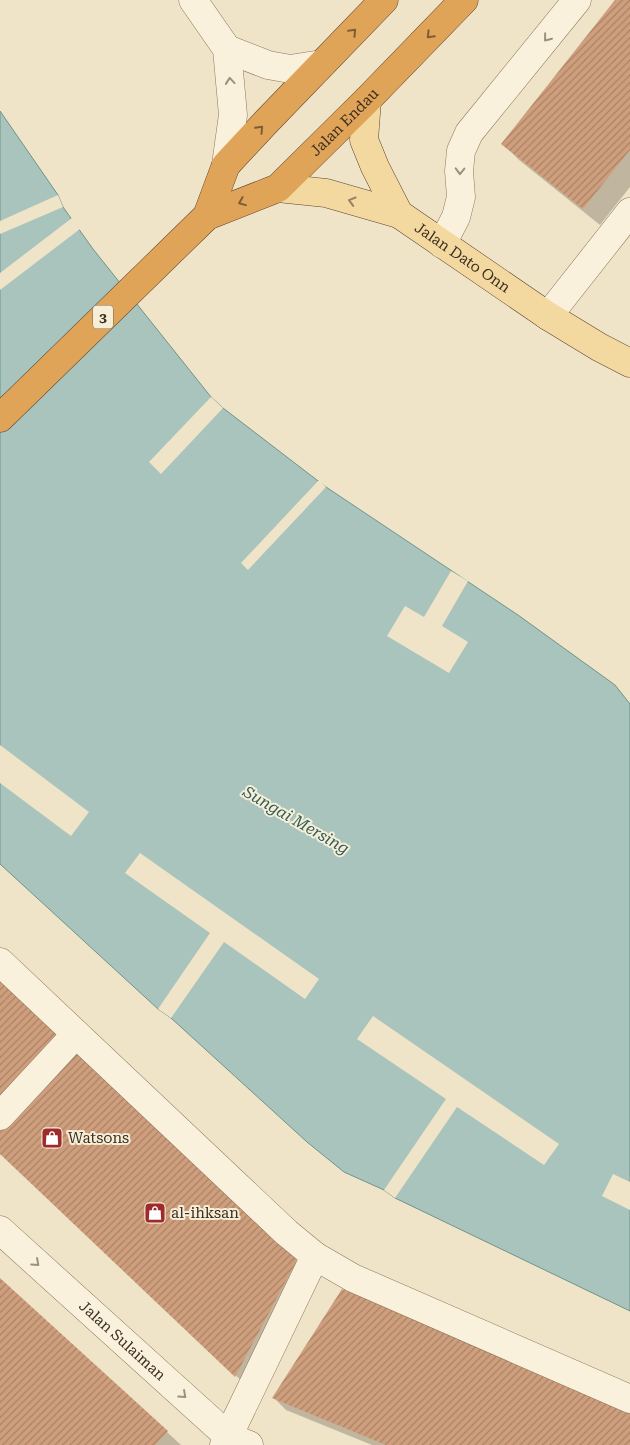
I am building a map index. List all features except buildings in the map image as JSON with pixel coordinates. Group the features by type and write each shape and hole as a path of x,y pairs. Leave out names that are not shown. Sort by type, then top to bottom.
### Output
{"highway":[{"name":"Jalan Endau","path":"206,216 226,164 384,0"},
{"name":"Jalan Endau","path":"0,418 206,216 278,188 464,0"}],"main road":[{"name":"Jalan Dato Onn","path":"367,100 364,140 374,167 399,214 548,316 599,347 630,363"},
{"path":"278,188 326,193 399,214"}],"street":[{"path":"193,0 227,49 233,115 226,164"},
{"path":"442,244 456,217 461,197 459,171 461,151 469,133 577,0"},
{"path":"227,49 268,65 290,69 322,64"},
{"path":"548,316 630,212"},
{"path":"0,962 287,1233 315,1256 353,1278 630,1399"},
{"path":"0,1116 76,1034"},
{"name":"Jalan Sulaiman","path":"0,1230 234,1442"},
{"path":"234,1442 315,1256"}],"water":[{"name":"Sungai Mersing","path":"0,111 93,249 211,397 326,487 518,615 615,685 630,704 630,1311 344,1172 307,1142 171,1018 158,1009 0,864"}],"pier":[{"path":"58,195 63,207 0,234 0,221"},
{"path":"72,218 80,229 0,290 0,273"},
{"path":"211,397 223,408 161,474 149,462"},
{"path":"319,480 326,487 248,570 241,563"},
{"path":"451,571 468,581 442,626 468,642 449,673 387,636 405,606 424,617"},
{"path":"0,745 89,812 71,836 0,783"},
{"path":"140,853 319,979 305,999 224,942 171,1018 158,1009 210,933 125,873"},
{"path":"373,1016 559,1144 544,1165 457,1107 395,1198 384,1190 446,1099 357,1039"},
{"path":"613,1174 630,1182 630,1210 602,1196"}],"place":[{"name":"Watsons","path":"52,1138"},
{"name":"al-ihksan","path":"155,1213"}]}
